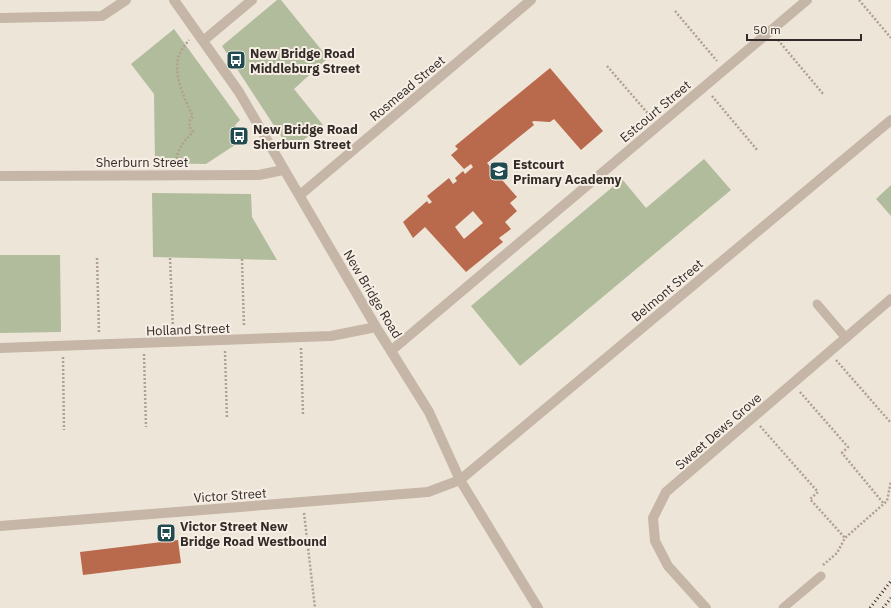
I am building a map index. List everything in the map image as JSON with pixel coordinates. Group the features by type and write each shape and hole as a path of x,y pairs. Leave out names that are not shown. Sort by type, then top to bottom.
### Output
{"street":[{"path":"0,18 102,16 126,0"},
{"name":"New Bridge Road","path":"174,0 239,92 283,170 300,195 376,327 430,412 460,480 538,608"},
{"path":"203,41 252,0"},
{"name":"Rosmead Street","path":"300,195 531,0"},
{"name":"Estcourt Street","path":"392,350 807,0"},
{"name":"Belmont Street","path":"460,480 891,120"},
{"name":"Sherburn Street","path":"0,176 259,175 283,170"},
{"name":"Sweet Dews Grove","path":"706,608 668,566 654,541 653,518 666,492 891,299"},
{"name":"Holland Street","path":"0,348 63,347 331,336 376,327"},
{"name":"Victor Street","path":"0,526 428,492 460,480"}],"lane":[{"path":"817,304 846,338"},
{"path":"783,608 821,576"}],"path":[{"path":"859,0 891,38"},
{"path":"675,11 724,69"},
{"path":"174,175 177,152 181,144 193,132 189,126 190,120 193,116 181,88 178,61 179,54 195,31"},
{"path":"770,31 824,95"},
{"path":"607,66 658,125"},
{"path":"704,87 758,151"},
{"path":"98,258 99,345"},
{"path":"170,258 173,342"},
{"path":"242,260 244,340"},
{"path":"301,337 303,415"},
{"path":"225,340 226,419"},
{"path":"144,344 146,427"},
{"path":"63,347 64,430"},
{"path":"829,352 891,423"},
{"path":"793,384 848,447 842,453 884,504"},
{"path":"753,418 818,492 810,499 846,538"},
{"path":"821,576 817,570 837,553 846,538 887,501 891,481"},
{"path":"303,502 315,608"}],"green space":[{"path":"277,0 281,0 328,58 294,89 323,125 290,150 222,46"},
{"path":"174,29 240,120 235,125 244,139 206,164 155,163 154,94 131,64"},
{"path":"704,159 731,190 520,366 471,306 622,179 646,208"},
{"path":"891,185 891,216 876,199"},
{"path":"152,193 251,194 252,217 277,260 153,257"},
{"path":"0,255 60,255 61,332 0,333"}],"building":[{"path":"550,68 603,131 581,150 554,119 550,122 534,121 532,122 534,125 487,163 517,197 510,203 517,211 505,222 511,229 499,238 503,242 466,272 425,227 413,238 403,222 427,201 429,204 432,202 427,196 449,178 453,184 457,181 455,178 463,171 465,174 473,167 471,164 464,169 451,155 458,149 455,146","holes":["473,211 483,223 464,239 455,227"]},
{"path":"178,540 181,563 83,575 80,552"}],"railway":[{"path":"870,608 891,581"},
{"path":"883,608 891,598"}],"place":[{"name":"New Bridge Road Middleburg Street","path":"236,60"},
{"name":"New Bridge Road Sherburn Street","path":"239,136"},
{"name":"Estcourt Primary Academy","path":"499,171"},
{"name":"Victor Street New Bridge Road Westbound","path":"166,533"}]}
